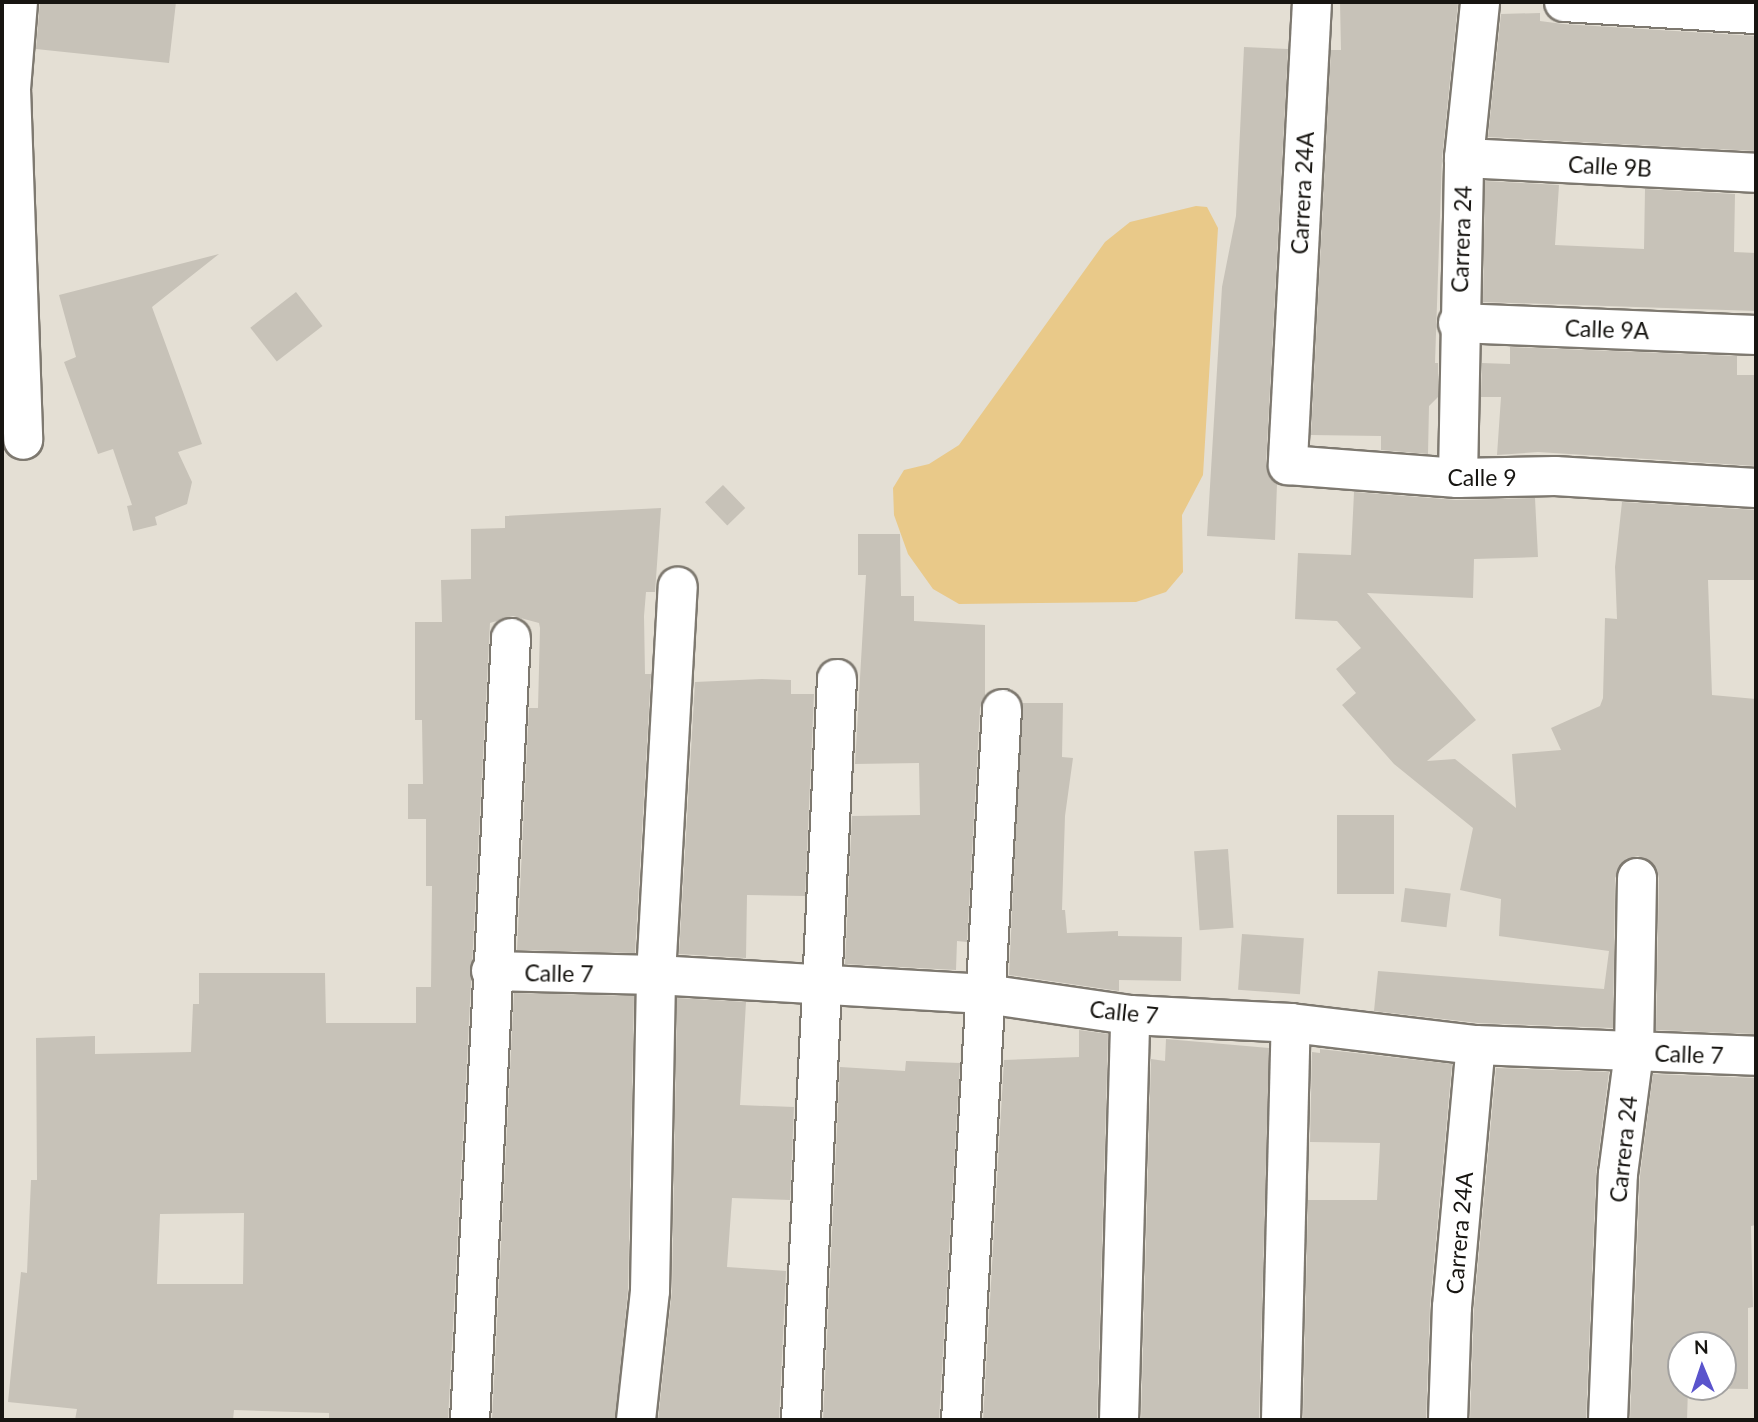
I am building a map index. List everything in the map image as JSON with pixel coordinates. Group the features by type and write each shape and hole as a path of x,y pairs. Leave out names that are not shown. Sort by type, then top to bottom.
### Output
{"street":[{"path":"18,2 11,89 23,440"},
{"name":"Carrera 24A","path":"1292,385 1312,2"},
{"name":"Carrera 24","path":"1458,478 1458,323 1464,158 1480,2"},
{"path":"1564,2 1756,15"},
{"name":"Calle 9B","path":"1464,158 1756,173"},
{"name":"Calle 9A","path":"1458,323 1756,335"},
{"name":"Calle 9","path":"1292,385 1288,465 1458,478 1555,475 1756,488"},
{"path":"636,1420 650,1291 656,975 678,587"},
{"path":"470,1420 491,971 511,638"},
{"path":"801,1420 836,679"},
{"path":"961,1420 1002,709"},
{"name":"Carrera 24","path":"1608,1420 1618,1174 1634,1052 1637,878"},
{"name":"Calle 7","path":"491,971 656,975 986,994 1130,1015 1292,1023 1476,1045 1756,1056"},
{"path":"1119,1420 1130,1015"},
{"path":"1281,1420 1292,1023"},
{"name":"Carrera 24A","path":"1448,1420 1452,1307 1476,1045"}],"shaded area":[{"path":"1196,206 1207,207 1218,228 1203,475 1182,515 1183,572 1166,592 1136,602 959,604 933,589 908,554 894,515 893,488 904,470 929,464 959,445 1105,242 1130,222"}],"building":[{"path":"40,2 176,2 169,63 36,49"},
{"path":"1340,2 1458,3 1442,158 1435,363 1438,363 1438,397 1429,406 1428,454 1381,450 1381,436 1311,435 1331,50 1341,50"},
{"path":"1540,13 1540,21 1563,24 1756,36 1756,151 1488,137 1501,14"},
{"path":"1244,47 1288,49 1266,464 1277,484 1275,540 1207,536 1222,287 1236,216"},
{"path":"1485,181 1559,185 1555,245 1644,249 1645,189 1735,194 1734,252 1756,253 1756,311 1483,302"},
{"path":"219,254 152,307 202,444 178,452 192,482 187,504 155,517 157,525 133,531 127,506 132,505 113,449 98,454 64,362 76,357 59,295"},
{"path":"296,292 322,326 277,362 250,328"},
{"path":"1510,347 1737,356 1737,375 1756,375 1756,466 1538,452 1497,455 1501,397 1481,397 1482,363 1510,364"},
{"path":"723,485 745,508 727,525 705,502"},
{"path":"1354,492 1456,500 1535,498 1538,557 1474,559 1473,598 1367,593 1476,720 1427,761 1455,759 1516,808 1512,754 1561,750 1551,728 1600,706 1603,698 1605,618 1617,619 1615,567 1622,502 1756,510 1756,580 1708,580 1712,695 1756,699 1756,1034 1656,1030 1659,878 1656,867 1638,856 1626,859 1615,878 1613,1028 1478,1023 1374,1011 1378,971 1604,989 1609,951 1499,936 1501,899 1460,890 1473,828 1394,764 1342,705 1356,693 1336,669 1361,648 1337,621 1295,619 1298,553 1351,555"},
{"path":"661,508 655,592 646,592 644,616 645,674 651,674 635,953 517,950 529,708 538,708 540,628 539,623 513,616 490,623 448,1420 329,1420 329,1413 234,1410 233,1420 75,1420 77,1409 8,1402 21,1272 27,1273 31,1180 37,1180 36,1038 95,1036 95,1054 191,1052 193,1004 199,1004 199,973 325,973 326,1023 416,1023 416,987 431,987 432,886 426,886 426,819 408,819 408,784 423,784 422,720 415,720 415,622 442,622 441,580 471,579 471,529 505,528 505,516","holes":["244,1213 243,1284 157,1284 160,1214"]},
{"path":"858,534 900,534 901,596 914,596 914,621 985,625 985,696 980,708 967,942 957,941 956,970 845,964 852,816 920,815 919,763 855,764 866,575 858,575"},
{"path":"791,680 791,694 814,694 805,896 747,895 746,958 679,954 695,682"},
{"path":"1022,703 1063,703 1062,757 1073,758 1065,816 1062,910 1065,910 1067,933 1118,931 1118,936 1182,937 1181,981 1119,980 1119,991 1009,975"},
{"path":"1337,815 1394,815 1394,894 1337,894"},
{"path":"1228,849 1234,928 1200,930 1194,851"},
{"path":"1405,888 1451,894 1447,927 1401,922"},
{"path":"1242,934 1304,938 1300,994 1238,990"},
{"path":"514,993 634,996 628,1290 615,1420 492,1420"},
{"path":"677,998 746,1002 740,1105 794,1107 790,1200 732,1198 727,1267 786,1271 779,1420 658,1420 672,1291"},
{"path":"1079,1030 1108,1034 1097,1420 983,1420 1004,1060 1079,1057"},
{"path":"1166,1039 1269,1048 1259,1419 1141,1420 1151,1059 1165,1061"},
{"path":"1320,1049 1452,1064 1430,1305 1426,1420 1303,1419 1308,1200 1377,1200 1380,1143 1310,1142 1312,1052 1320,1053"},
{"path":"906,1061 960,1063 939,1420 823,1420 840,1067 905,1071"},
{"path":"1496,1068 1609,1072 1596,1173 1586,1420 1470,1420 1474,1308"},
{"path":"1653,1074 1756,1078 1756,1225 1751,1226 1753,1307 1748,1308 1748,1389 1737,1389 1737,1331 1667,1331 1667,1401 1688,1401 1687,1420 1630,1420 1640,1176"}]}
